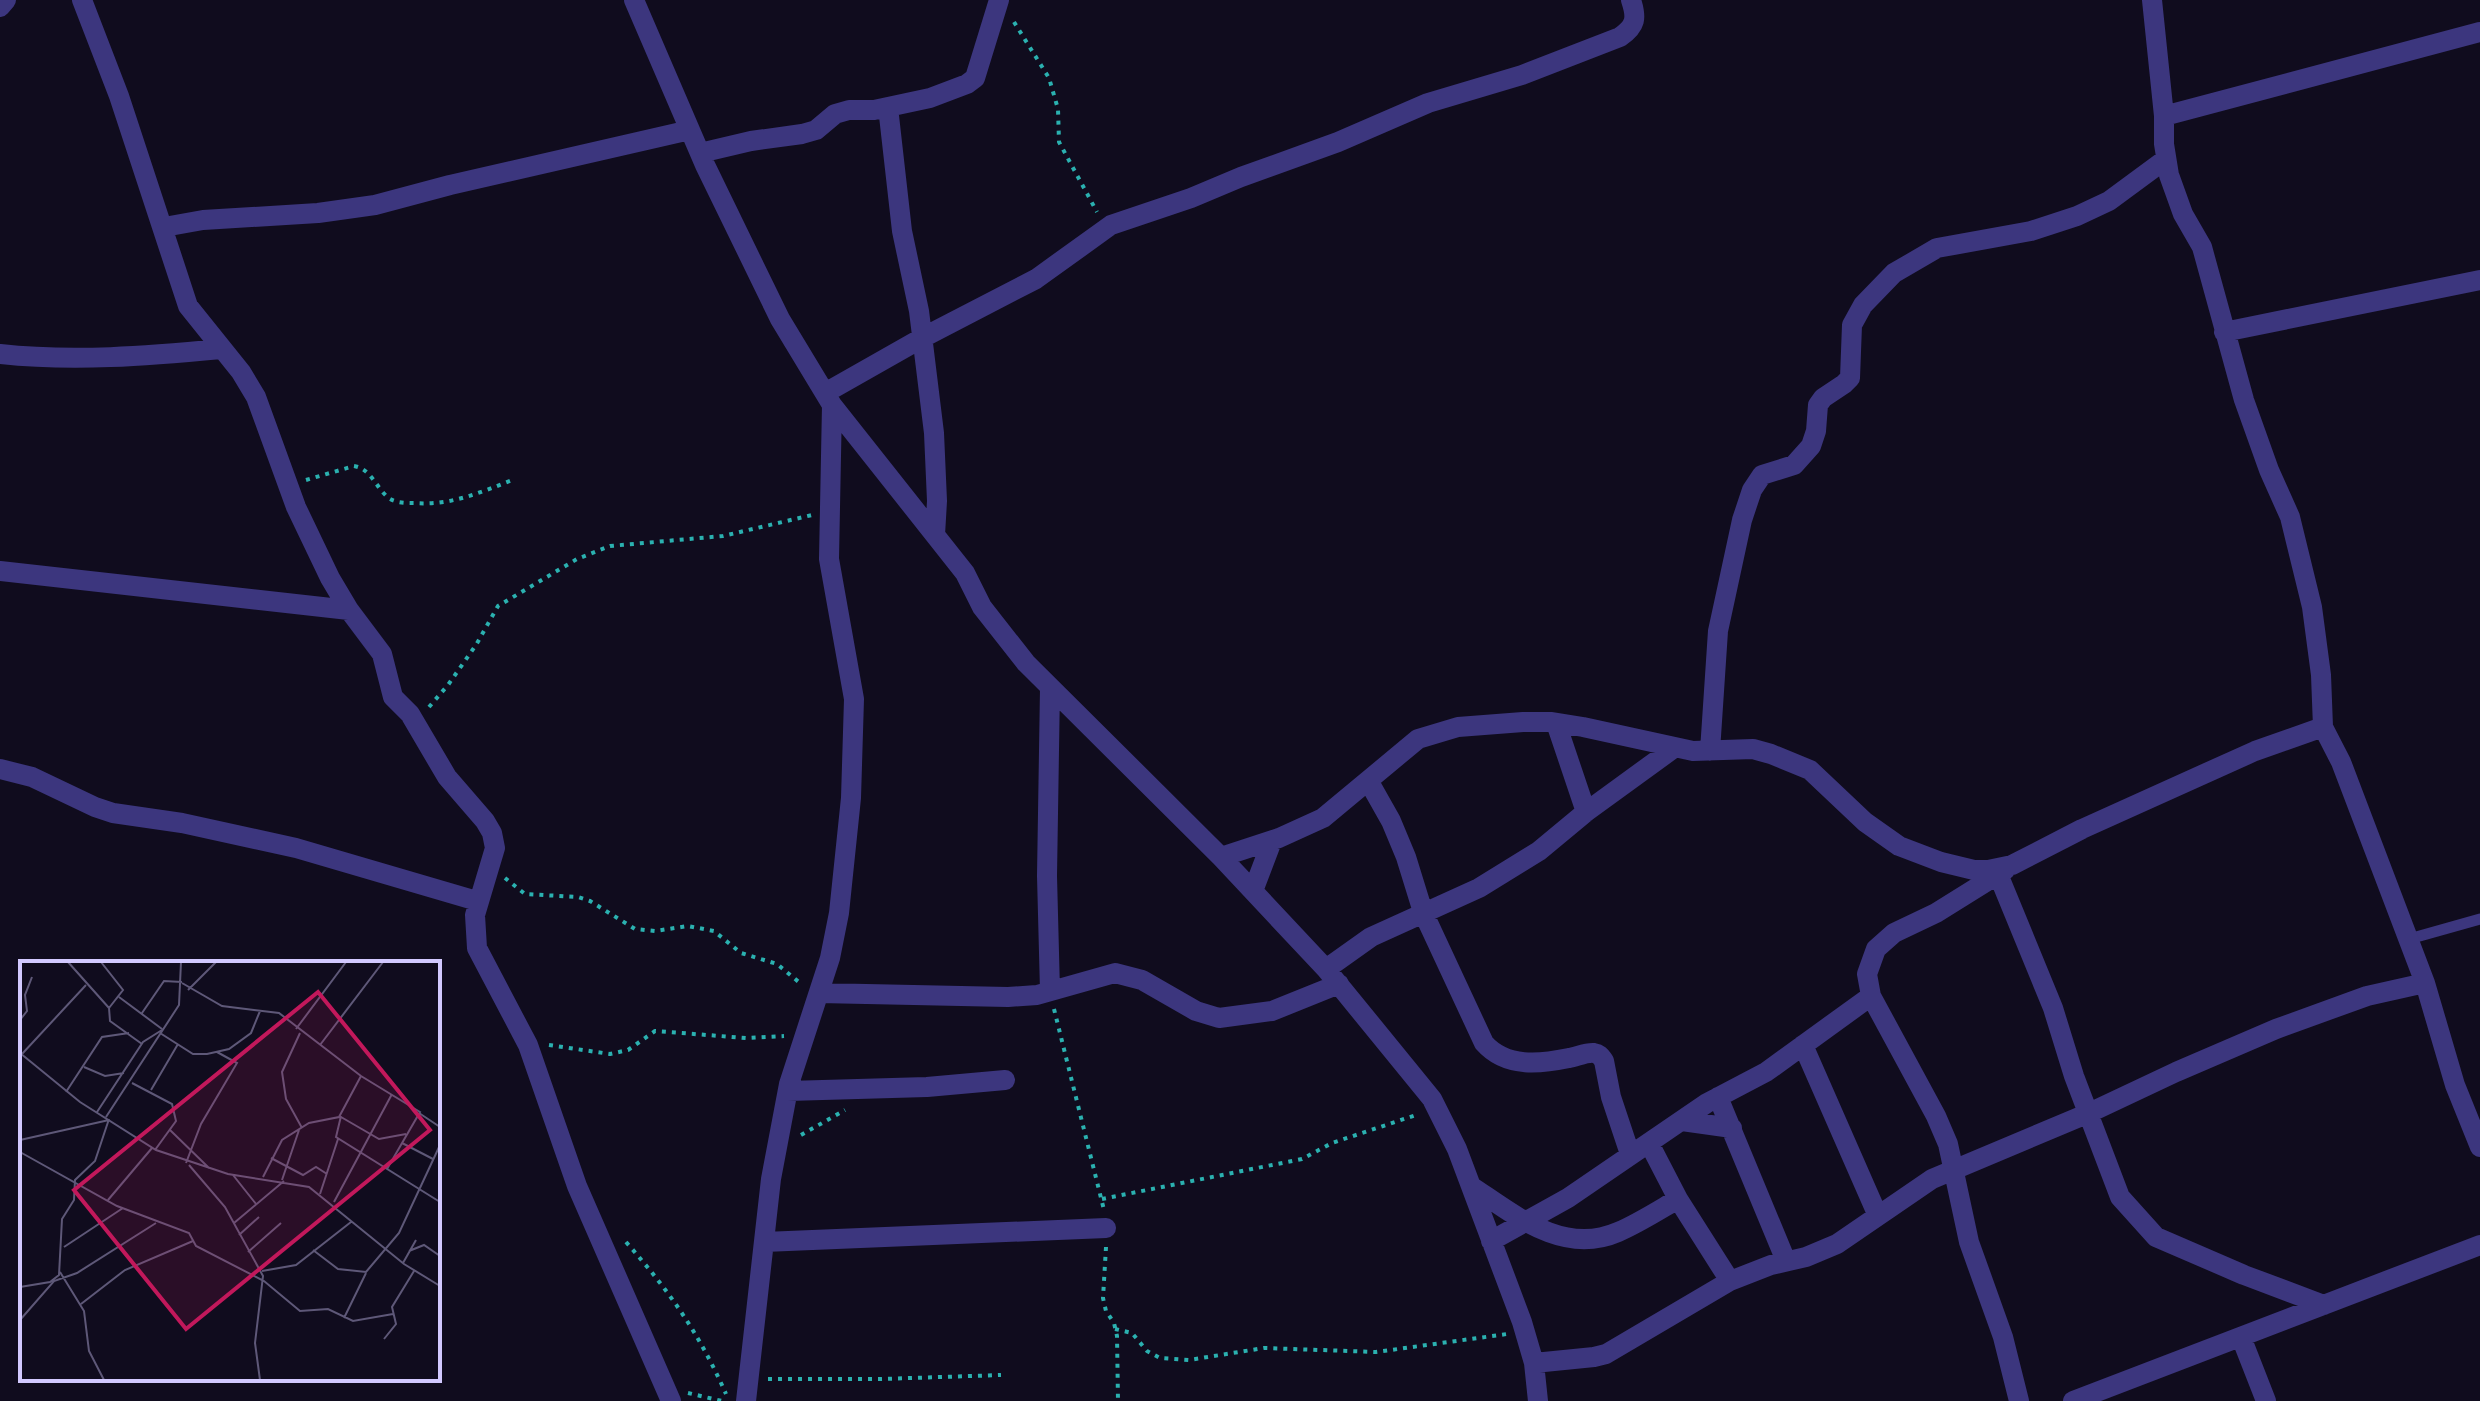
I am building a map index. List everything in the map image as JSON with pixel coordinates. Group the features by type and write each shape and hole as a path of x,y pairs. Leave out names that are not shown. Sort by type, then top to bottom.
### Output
{"street":[{"path":"0,7 6,0"},
{"path":"82,0 119,96 188,306 241,372 263,410 288,486 330,578 349,610 378,647 393,697 413,719 447,777 492,833 495,848 477,901 474,931 477,948 527,1042 577,1186 668,1394"},
{"path":"634,0 700,153 780,319 828,399 965,573 982,607 1026,663 1221,857 1333,976 1432,1099 1457,1149 1525,1331 1534,1363 1538,1401"},
{"path":"700,153 816,130 835,114 930,98 967,84 975,78 999,0"},
{"path":"828,399 922,338 1036,279 1106,229 1338,142 1428,103 1522,75 1600,46 1632,29 1636,15 1631,0"},
{"path":"2152,0 2166,159 2178,201 2202,247 2244,400 2290,517 2312,607 2321,675 2323,727 2341,762 2409,939 2455,1085 2480,1147"},
{"path":"2164,116 2480,32"},
{"path":"888,107 902,231 919,311 934,433 935,535"},
{"path":"164,227 203,220 318,213 375,205 690,130"},
{"path":"1710,751 1718,631 1742,520 1752,490 1762,475 1794,465 1811,446 1816,431 1818,405 1850,378 1852,325 1863,305 1894,273 1937,248 2031,231 2077,216 2109,201 2166,159"},
{"path":"2224,332 2480,280"},
{"path":"0,354 29,357 147,356 221,349"},
{"path":"746,1401 777,1148 788,1091 830,958 847,849 854,699 829,559 828,399"},
{"path":"0,571 349,610"},
{"path":"1050,688 1047,876 1050,991"},
{"path":"1221,857 1272,841 1323,818 1409,746 1434,733 1495,723 1556,723 1674,748 1710,751 1753,749 1792,761 1810,770 1865,822 1899,846 1941,862 1974,870 2005,870"},
{"path":"1556,723 1586,812"},
{"path":"2019,1401 2003,1337 1969,1242 1948,1144 1871,996 1868,965 1876,949 1894,933 1936,913 2005,870 2082,829 2255,751 2323,727"},
{"path":"819,993 1008,997 1050,991 1115,973 1142,980 1196,1011 1219,1018 1272,1011 1333,976 1371,937 1479,888 1539,851 1586,812 1674,748"},
{"path":"0,769 32,777 113,813 182,823 296,848 477,901"},
{"path":"1369,782 1391,821 1423,912 1484,1043 1492,1052 1523,1063 1595,1053 1604,1061 1611,1097 1630,1154"},
{"path":"1253,891 1272,841"},
{"path":"2005,870 2074,1076 2120,1197 2156,1237 2324,1305"},
{"path":"1534,1363 1606,1354 1730,1281 1837,1244 1913,1190 1954,1170 2276,1029 2367,996 2425,983"},
{"path":"1491,1241 1568,1198 1718,1097 1766,1072 1871,996"},
{"path":"1803,1045 1878,1216"},
{"path":"788,1091 927,1087 1005,1080"},
{"path":"1718,1097 1786,1261"},
{"path":"1682,1121 1732,1128"},
{"path":"1649,1143 1678,1199 1730,1281"},
{"path":"1471,1186 1549,1234 1583,1241 1617,1233 1678,1199"},
{"path":"764,1242 1106,1228"},
{"path":"2073,1401 2480,1245"},
{"path":"2241,1337 2266,1401"}],"lane":[{"path":"2409,939 2480,919"}],"path":[{"path":"1014,21 1049,78 1058,109 1059,142 1106,229"},
{"path":"288,486 354,466 361,467 389,498 399,502 436,505 515,479"},
{"path":"413,719 429,707 448,685 483,635 498,606 577,559 610,546 723,536 830,511"},
{"path":"492,860 506,880 525,894 578,897 590,901 619,921 646,931 688,926 714,931 741,953 777,964 804,987 819,993"},
{"path":"1050,991 1102,1199 1106,1228 1103,1298 1115,1329 1118,1401"},
{"path":"527,1042 610,1054 628,1050 655,1031 746,1038 804,1035"},
{"path":"1102,1199 1302,1159 1332,1143 1437,1108"},
{"path":"777,1148 847,1110"},
{"path":"622,1237 682,1309 729,1401"},
{"path":"1115,1329 1132,1333 1147,1351 1160,1358 1189,1360 1264,1348 1376,1352 1525,1331"},
{"path":"749,1379 1001,1375"},
{"path":"668,1394 722,1401"}]}
